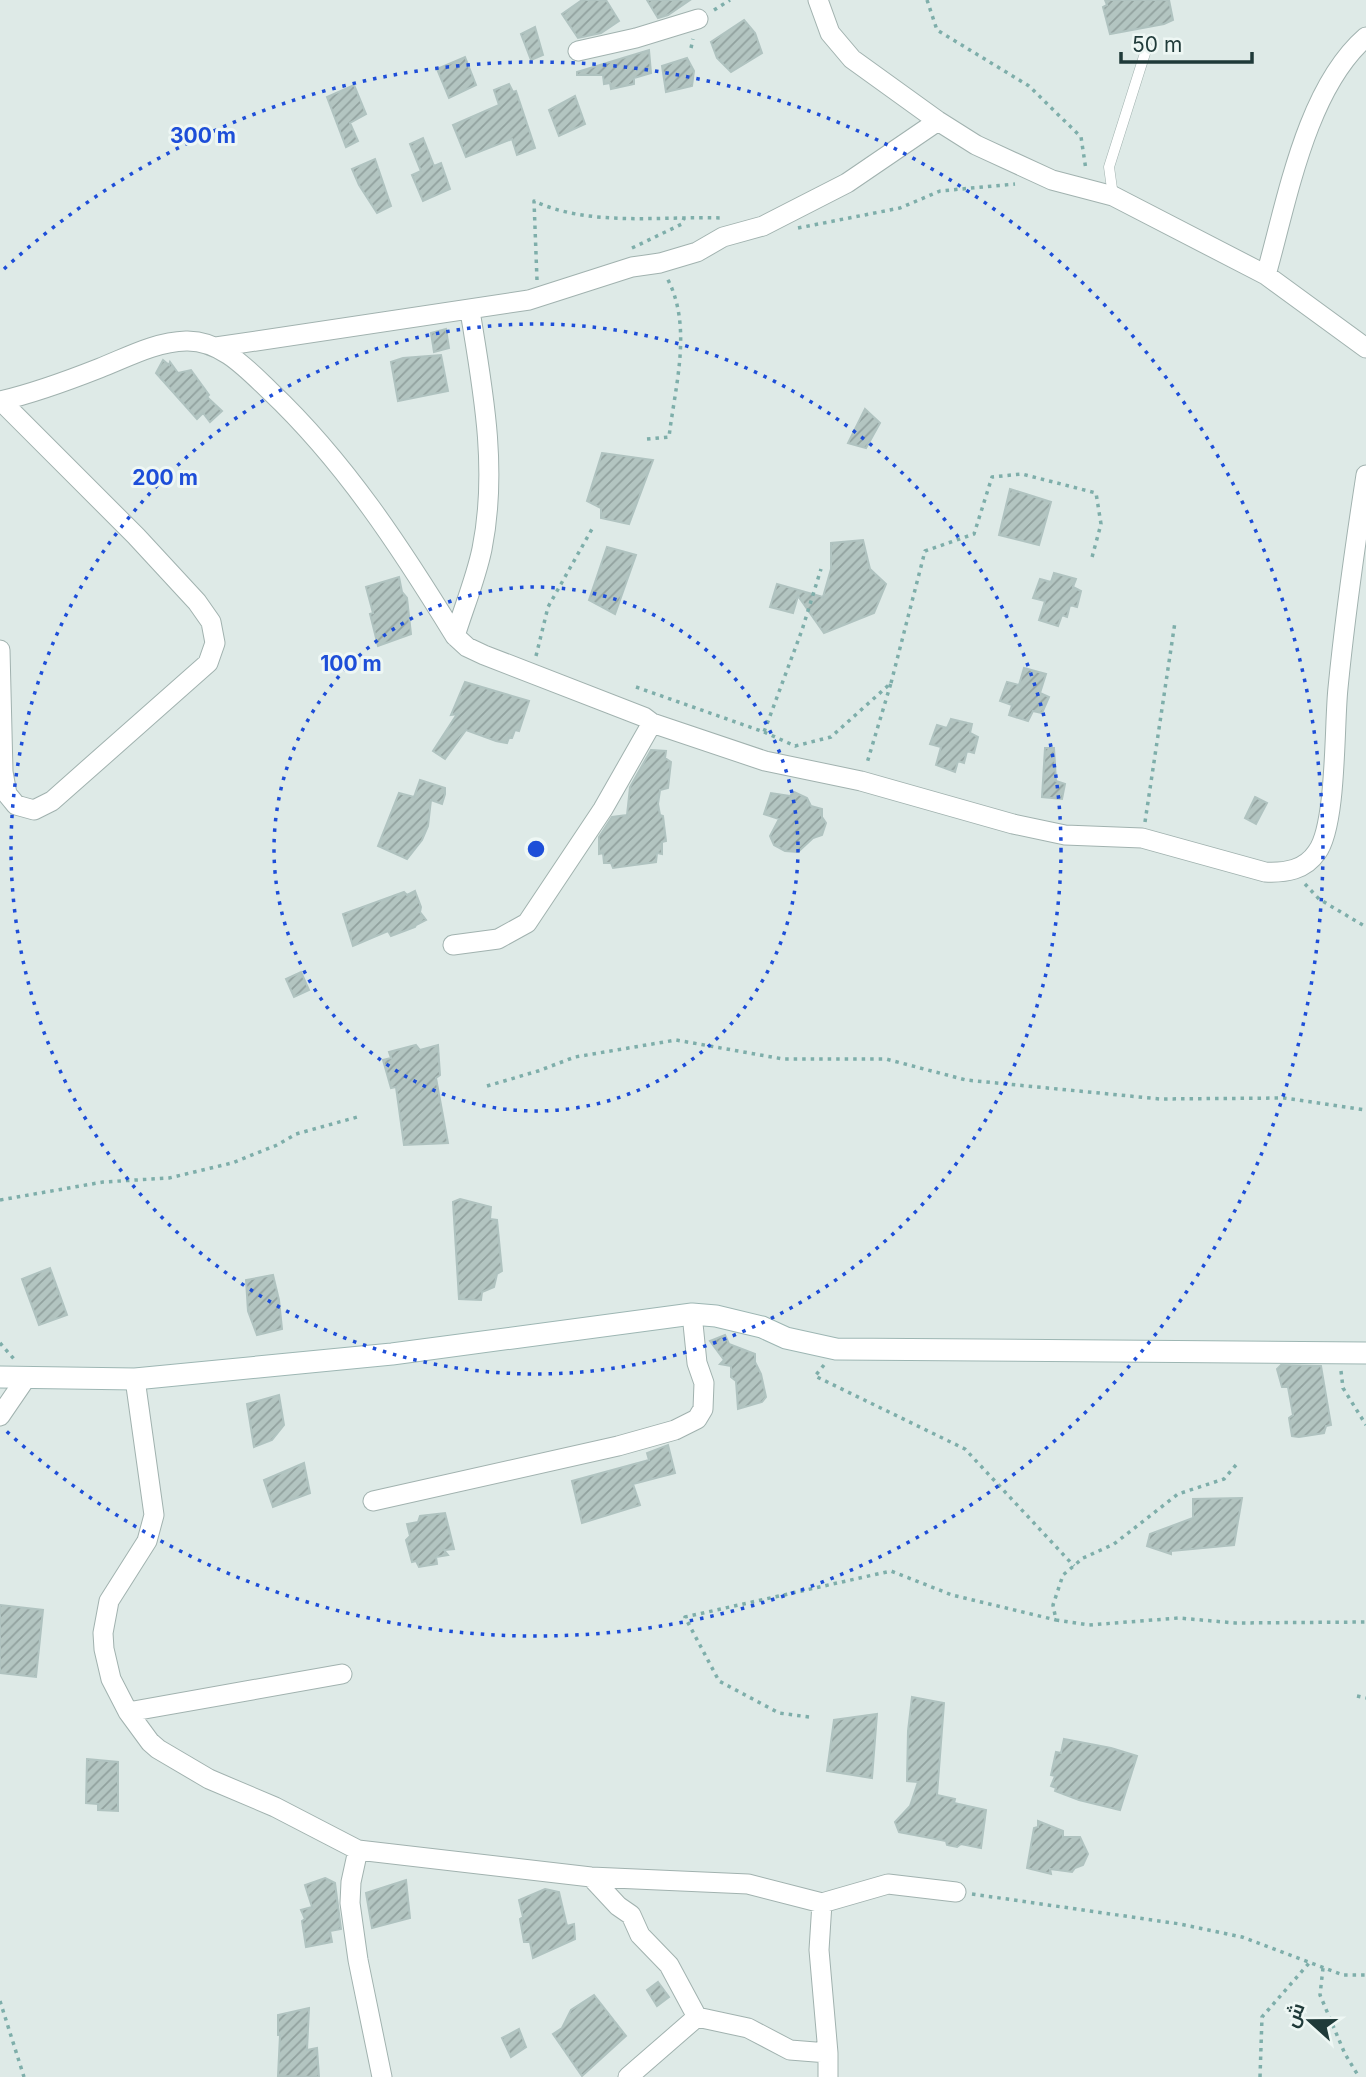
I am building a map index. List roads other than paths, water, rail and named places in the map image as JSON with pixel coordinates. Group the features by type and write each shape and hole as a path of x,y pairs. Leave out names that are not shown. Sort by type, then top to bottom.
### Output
{"street":[{"path":"818,0 830,33 852,59 938,121 976,145 1052,180 1113,196 1266,275 1366,348"},
{"path":"578,51 636,38 698,19"},
{"path":"1266,275 1296,166 1322,95 1338,69 1366,37"},
{"path":"216,347 470,311 537,297 632,267 660,263 697,252 723,237 763,226 847,183 938,121"},
{"path":"455,636 482,551 490,492 488,436 470,311"},
{"path":"0,401 37,393 160,344 189,341 216,347 237,359 294,414 339,463 399,546 455,636 467,647 532,675 644,717 652,723 765,761 861,781 1013,824 1065,835 1142,838 1265,872 1282,873 1307,863 1319,850 1328,817 1337,690 1366,475"},
{"path":"0,401 136,536 197,602 211,622 215,643 208,663 52,802 34,810 16,805 7,794 3,772 0,650"},
{"path":"453,944 498,939 527,923 603,808 652,723"},
{"path":"373,1501 618,1446 675,1430 697,1419 703,1409 704,1383 698,1363 692,1314"},
{"path":"0,1377 135,1379 392,1354 692,1314 716,1316 762,1328 786,1338 836,1349 1366,1353"},
{"path":"0,1416 26,1378"},
{"path":"135,1379 154,1515 147,1541 109,1601 103,1633 111,1679 128,1712 150,1742 168,1755 209,1779 275,1807 358,1850 591,1877 748,1884 822,1903 888,1884 957,1892"},
{"path":"128,1712 342,1674"},
{"path":"358,1850 351,1882 350,1903 382,2077"},
{"path":"591,1877 618,1906 631,1915 640,1935 669,1965 697,2017 748,2028 790,2050 828,2053"},
{"path":"822,1903 819,1950 828,2077"},
{"path":"628,2077 697,2017"}],"lane":[{"path":"1113,196 1109,167 1147,47"}]}
